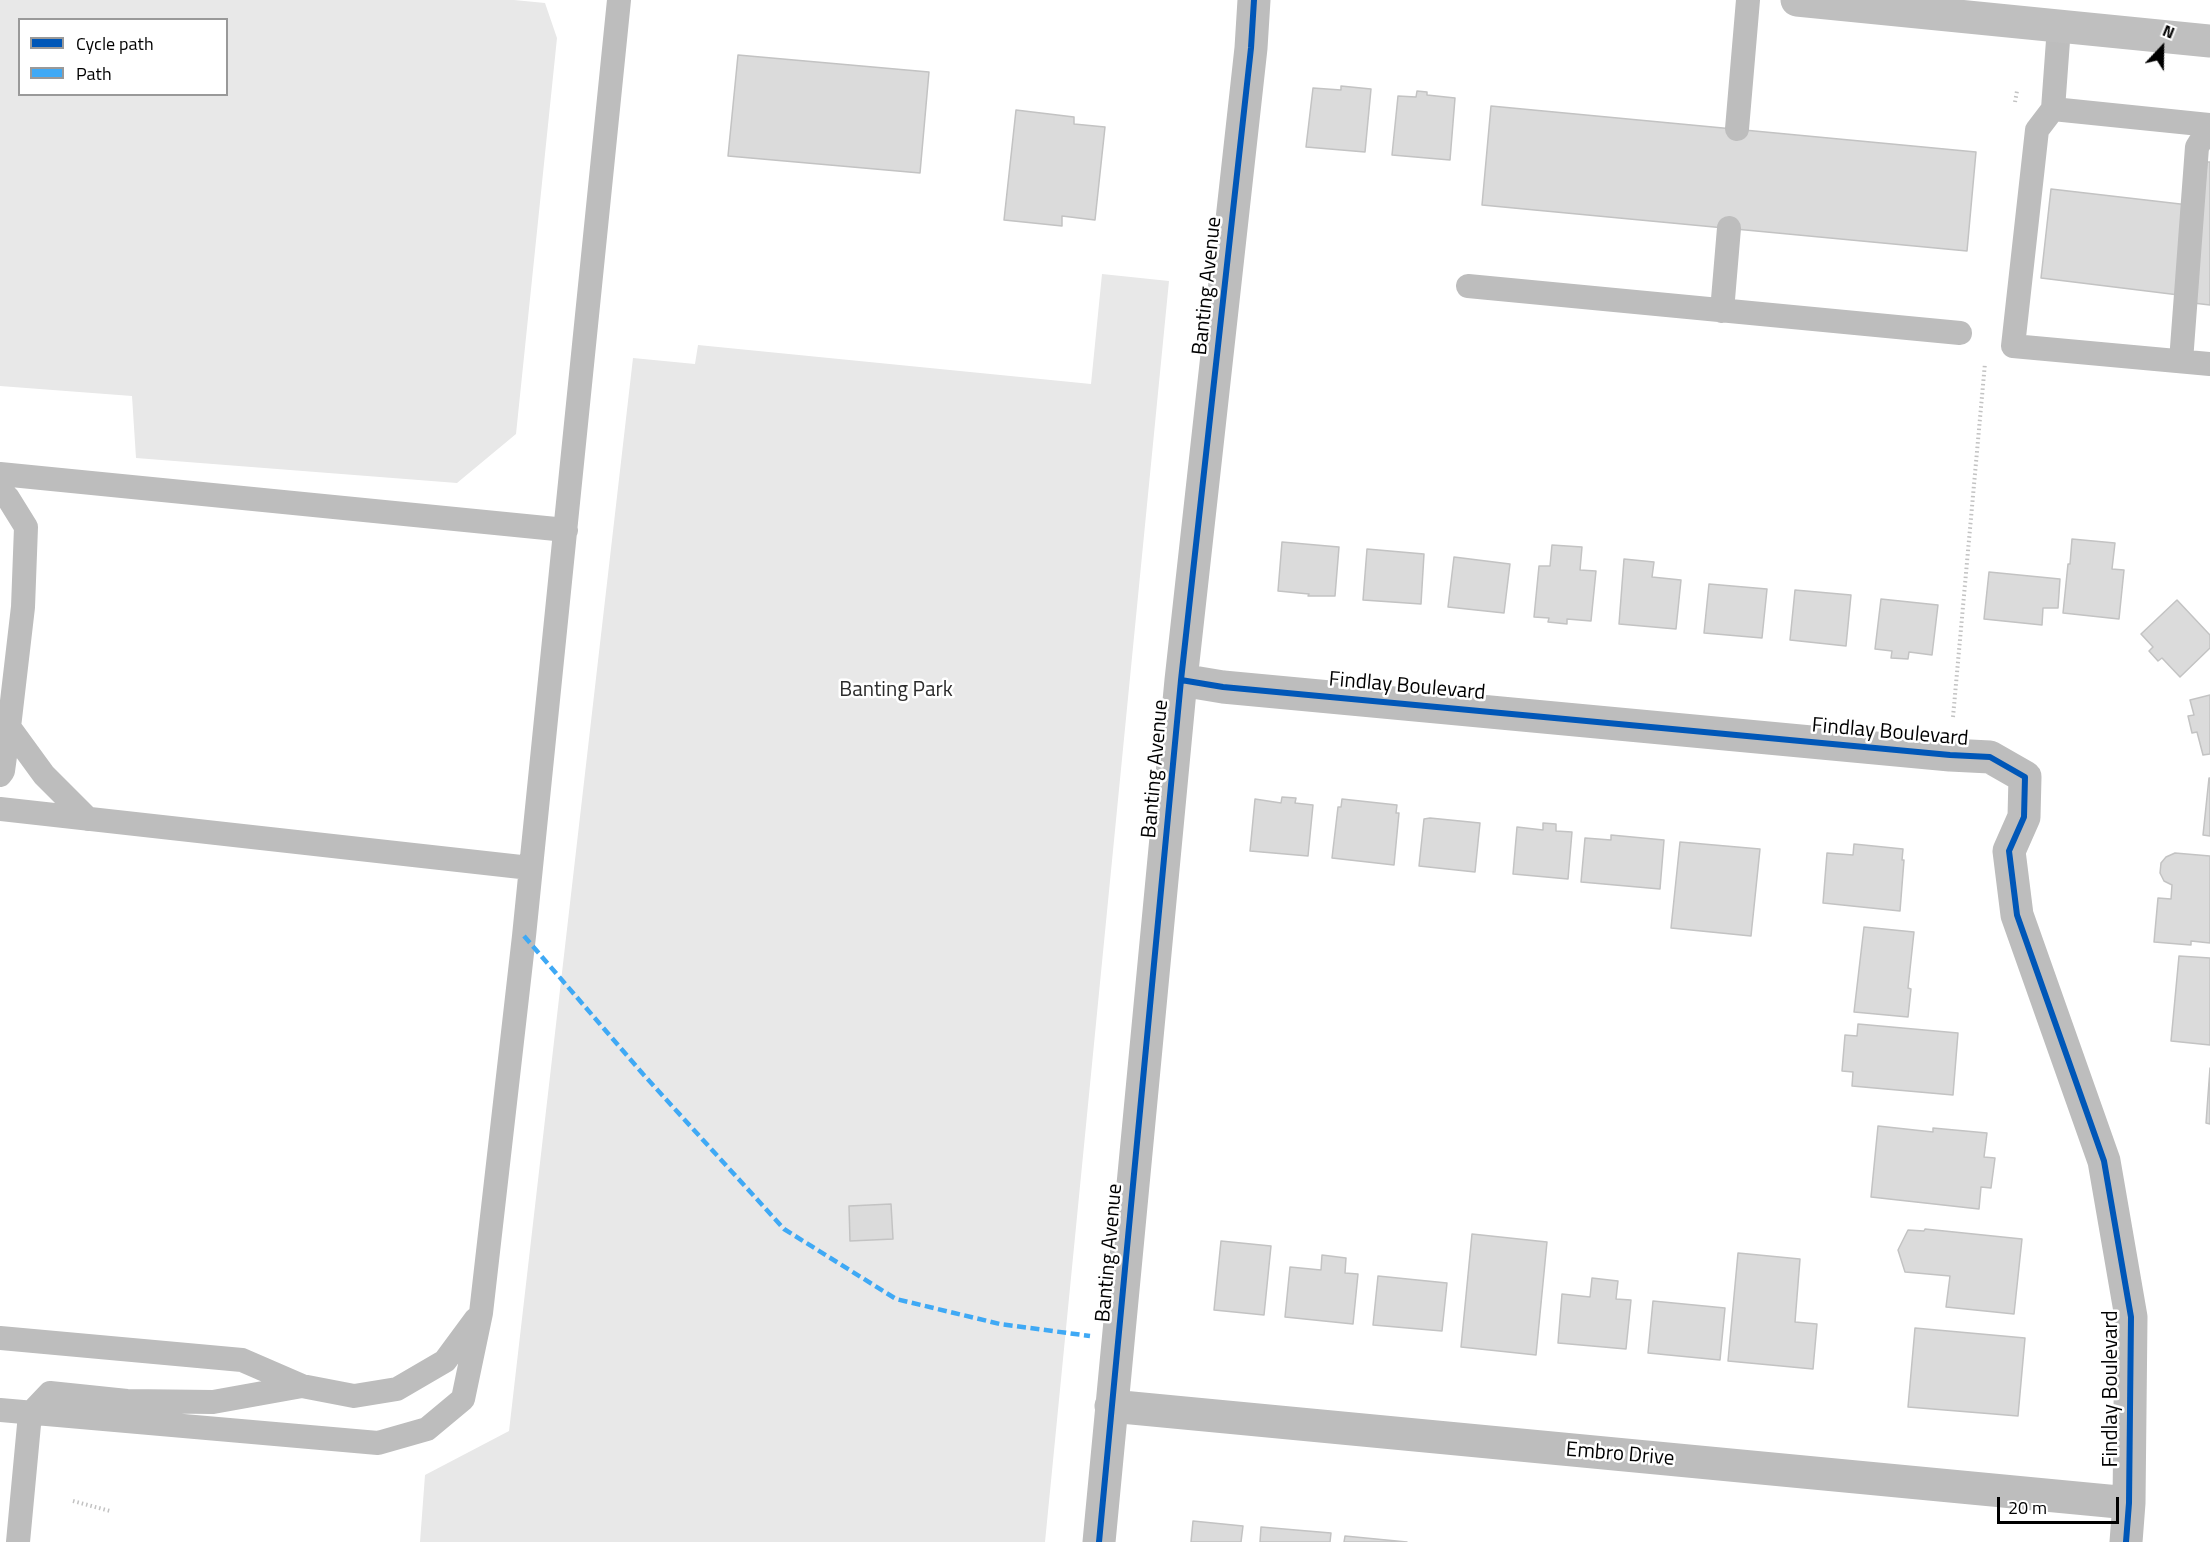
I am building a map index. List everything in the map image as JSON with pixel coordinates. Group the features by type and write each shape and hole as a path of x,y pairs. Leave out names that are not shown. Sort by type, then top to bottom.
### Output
{"main road":[{"path":"1797,0 2210,41"}],"street":[{"name":"Banting Avenue","path":"1099,1542 1181,680 1251,48 1254,0"},
{"name":"Findlay Boulevard","path":"1181,680 1235,688 1950,756 1990,757 2025,777 2024,818 2009,851 2017,915 2104,1161 2131,1317 2129,1503 2126,1542"},
{"name":"Embro Drive","path":"1111,1407 2129,1503"}],"lane":[{"path":"0,1410 378,1443 427,1429 463,1399 481,1313 566,530 619,0"},
{"path":"1737,129 1748,0"},
{"path":"2059,27 2053,110 2037,130 2013,346 2210,364"},
{"path":"2053,110 2210,125 2198,147 2181,361"},
{"path":"1722,311 1729,228"},
{"path":"1468,286 1960,333"},
{"path":"0,474 566,530"},
{"path":"0,490 8,498 26,527 23,607 3,771 0,775"},
{"path":"9,727 44,775 88,819"},
{"path":"0,809 530,868"},
{"path":"0,1338 242,1360 302,1386 354,1396 397,1389 445,1361 481,1313"},
{"path":"18,1542 30,1414 50,1393 127,1401 213,1402 302,1386"}],"path":[{"path":"2015,103 2017,91"},
{"path":"1950,756 1985,356"},
{"path":"73,1501 110,1511"}],"green space":[{"path":"0,0 514,0 545,3 557,38 516,434 457,483 136,458 132,396 0,386"},
{"name":"Banting Park","path":"1102,274 1169,281 1045,1542 420,1542 425,1475 509,1431 633,358 695,364 698,345 1091,384"}],"building":[{"path":"738,55 929,72 920,173 728,156"},
{"path":"1341,86 1371,89 1365,152 1306,147 1313,88 1341,90"},
{"path":"1417,91 1427,92 1427,95 1455,98 1450,160 1392,155 1398,96 1416,97"},
{"path":"1491,106 1976,152 1967,251 1482,205"},
{"path":"1016,110 1074,117 1074,124 1105,127 1095,220 1062,216 1062,226 1004,220"},
{"path":"2207,162 2210,162 2210,305 2193,303"},
{"path":"2051,189 2189,205 2179,295 2041,278"},
{"path":"2072,539 2115,543 2112,569 2124,570 2119,619 2063,613"},
{"path":"1282,542 1339,547 1335,596 1308,596 1309,594 1278,591"},
{"path":"1552,545 1582,547 1580,570 1596,571 1591,621 1567,619 1567,624 1548,622 1549,618 1534,617 1539,566 1550,566"},
{"path":"1367,549 1424,554 1421,604 1363,600"},
{"path":"1454,557 1510,564 1504,613 1448,607"},
{"path":"1624,559 1654,562 1652,577 1681,580 1676,629 1619,624"},
{"path":"1989,572 2060,579 2058,608 2043,608 2042,625 1984,619"},
{"path":"1709,584 1767,589 1762,638 1704,633"},
{"path":"1795,590 1851,595 1846,646 1790,640"},
{"path":"1881,599 1938,605 1932,655 1909,652 1908,659 1891,658 1892,651 1875,649"},
{"path":"2177,600 2210,635 2210,648 2180,677 2162,658 2158,661 2149,651 2153,647 2141,634"},
{"path":"2210,695 2210,754 2203,755 2197,732 2192,733 2188,716 2194,715 2190,700"},
{"path":"2210,778 2210,836 2203,835"},
{"path":"1282,797 1296,798 1295,803 1313,805 1308,856 1250,851 1255,799 1281,803"},
{"path":"1342,799 1397,805 1396,813 1399,813 1394,865 1332,858 1338,807 1341,807"},
{"path":"1424,819 1480,823 1475,872 1419,866"},
{"path":"1543,823 1556,824 1556,831 1572,832 1568,879 1513,874 1517,827 1543,830"},
{"path":"1611,835 1664,840 1660,889 1581,882 1585,838 1611,840"},
{"path":"1680,842 1760,849 1751,936 1671,928"},
{"path":"1854,844 1903,849 1900,911 1823,903 1827,853 1853,855"},
{"path":"2175,853 2210,856 2210,943 2191,941 2191,945 2154,942 2158,898 2171,899 2172,885 2164,881 2160,873 2161,863 2166,857"},
{"path":"1864,927 1914,932 1908,988 1911,989 1908,1017 1854,1012"},
{"path":"2179,956 2210,958 2210,1045 2171,1041"},
{"path":"1858,1024 1958,1033 1953,1095 1852,1086 1853,1072 1842,1071 1845,1035 1857,1036"},
{"path":"2210,1068 2210,1124 2206,1123"},
{"path":"1878,1126 1933,1132 1933,1128 1987,1133 1984,1157 1995,1158 1991,1188 1981,1187 1979,1209 1871,1197"},
{"path":"891,1204 893,1239 850,1241 849,1206"},
{"path":"1925,1229 2022,1239 2014,1314 1946,1307 1950,1276 1905,1272 1898,1250 1908,1230 1924,1231"},
{"path":"1472,1234 1547,1242 1536,1355 1461,1347"},
{"path":"1221,1241 1271,1246 1264,1315 1214,1310"},
{"path":"1738,1253 1800,1259 1795,1322 1817,1324 1813,1369 1728,1361"},
{"path":"1322,1255 1346,1258 1345,1273 1358,1274 1353,1324 1285,1317 1290,1267 1321,1270"},
{"path":"1378,1276 1447,1283 1442,1331 1373,1325"},
{"path":"1592,1278 1618,1281 1616,1299 1631,1300 1626,1349 1558,1343 1562,1294 1590,1297"},
{"path":"1653,1301 1725,1308 1720,1360 1648,1353"},
{"path":"1915,1328 2025,1338 2018,1416 1908,1407"},
{"path":"1193,1521 1243,1526 1241,1542 1191,1542"},
{"path":"1261,1527 1331,1533 1330,1542 1260,1542"},
{"path":"1345,1536 1407,1542 1344,1542"}],"marked path":[{"path":"524,936 643,1074 784,1229 896,1299 1000,1324 1090,1336"}],"cycle path":[{"path":"1099,1542 1181,680 1251,48 1254,0"},
{"path":"1181,680 1223,687 1990,757 2025,777 2024,817 2009,851 2017,915 2104,1161 2131,1317 2129,1503 2126,1542"}]}
